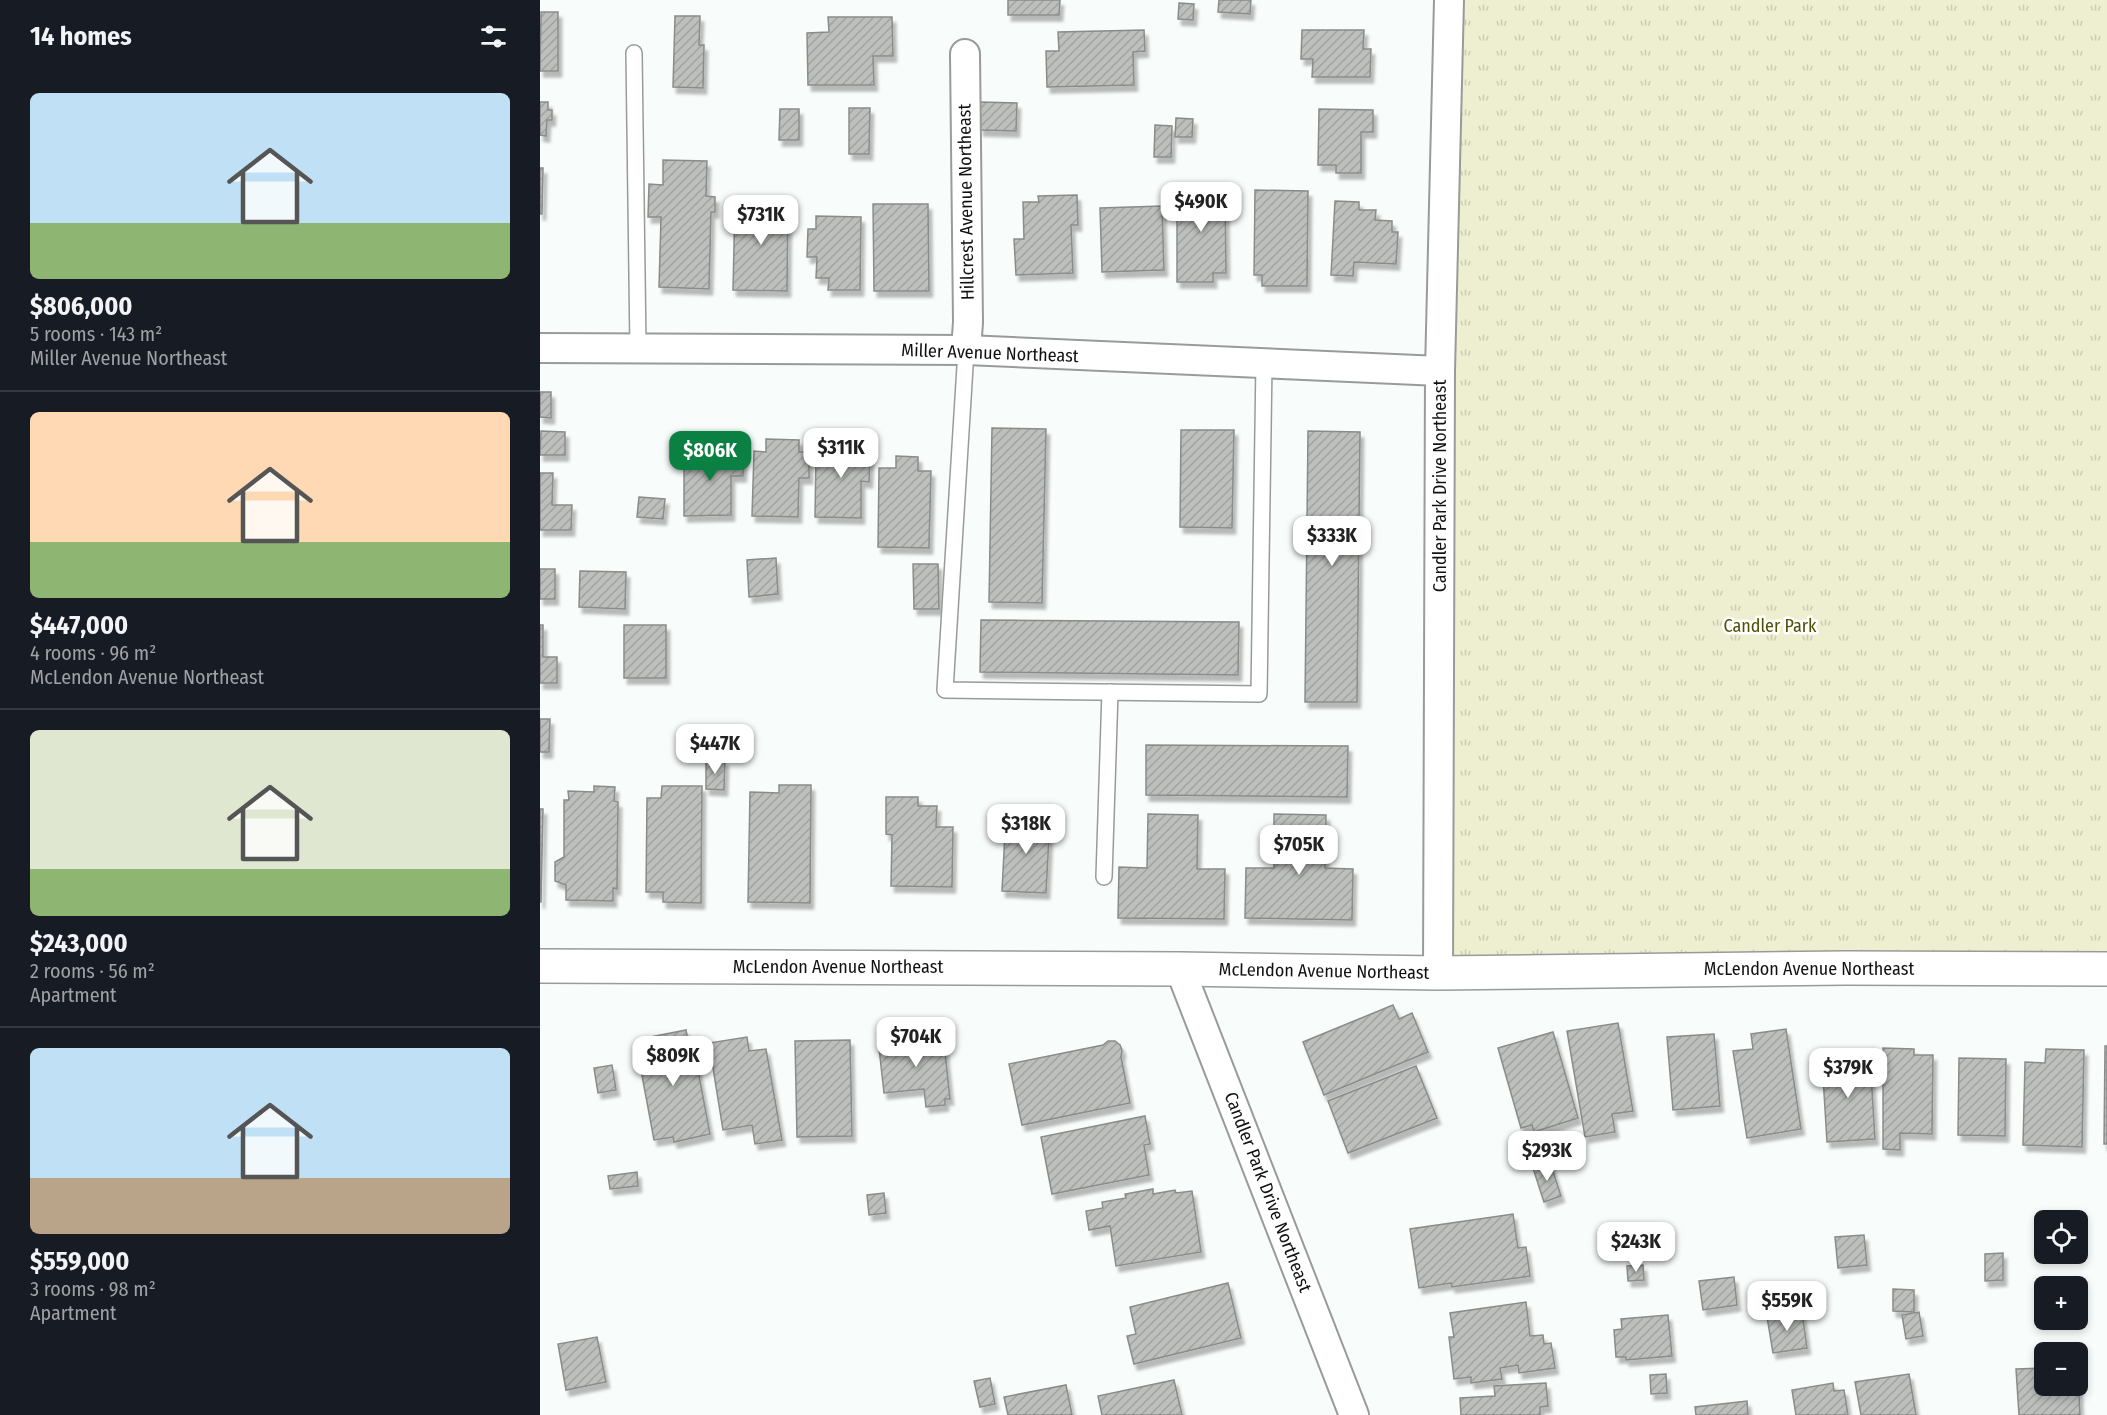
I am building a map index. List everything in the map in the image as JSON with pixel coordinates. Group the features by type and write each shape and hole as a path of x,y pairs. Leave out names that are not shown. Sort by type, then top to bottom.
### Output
{"street":[{"name":"Candler Park Drive Northeast","path":"1438,973 1440,370 1449,0"},
{"name":"Hillcrest Avenue Northeast","path":"965,54 968,322 966,350"},
{"name":"Miller Avenue Northeast","path":"540,348 966,350 1440,370"},
{"name":"McLendon Avenue Northeast","path":"540,966 1180,969 1438,973 1845,968 2107,969"},
{"name":"Candler Park Drive Northeast","path":"1180,969 1354,1415"}],"lane":[{"path":"634,53 638,348"},
{"path":"966,350 945,690 1259,694 1264,363"},
{"path":"1104,876 1110,692"}],"green space":[{"name":"Candler Park","path":"1441,0 2107,0 2107,969 1429,960"}],"building":[{"path":"1008,0 1060,0 1059,15 1008,15"},
{"path":"1219,0 1251,0 1250,14 1218,12"},
{"path":"1179,3 1194,4 1193,20 1178,19"},
{"path":"541,12 558,12 558,71 540,71"},
{"path":"675,16 700,16 699,45 704,45 703,88 673,87"},
{"path":"828,17 892,17 893,56 873,56 874,85 808,85 807,33 829,32"},
{"path":"1144,30 1145,51 1133,52 1134,85 1047,87 1046,51 1059,51 1058,32"},
{"path":"1302,30 1364,30 1363,49 1371,49 1370,77 1312,77 1313,59 1301,59"},
{"path":"540,102 548,102 548,110 552,110 552,120 547,120 546,136 540,135"},
{"path":"980,102 1017,103 1016,131 980,130"},
{"path":"849,108 870,108 869,154 849,154"},
{"path":"780,109 799,109 799,140 779,140"},
{"path":"1319,109 1373,110 1373,132 1361,132 1361,173 1336,173 1336,165 1318,165"},
{"path":"1176,118 1193,119 1192,137 1175,137"},
{"path":"1155,125 1172,126 1171,157 1154,157"},
{"path":"663,160 707,161 706,196 715,197 715,212 711,212 709,289 659,287 661,217 648,217 649,184 663,185"},
{"path":"540,168 543,168 542,214 540,214"},
{"path":"1183,184 1225,184 1226,273 1213,273 1213,282 1177,282 1177,207 1184,207"},
{"path":"1255,190 1308,191 1307,286 1262,286 1262,275 1254,275"},
{"path":"1077,195 1078,225 1071,225 1073,273 1016,275 1014,239 1024,239 1023,202 1039,202 1038,196"},
{"path":"735,201 788,202 787,291 733,290"},
{"path":"1335,201 1359,202 1359,210 1376,210 1375,220 1392,221 1392,232 1398,232 1396,264 1354,262 1353,276 1331,275"},
{"path":"873,204 928,204 929,291 874,291"},
{"path":"1162,206 1164,270 1102,272 1100,208"},
{"path":"816,216 861,217 860,290 828,290 829,278 816,278 817,257 807,257 808,229 816,229"},
{"path":"540,392 551,392 551,418 540,417"},
{"path":"992,428 1046,429 1042,603 989,602"},
{"path":"1181,430 1234,430 1232,528 1180,527"},
{"path":"541,431 565,432 565,455 540,455"},
{"path":"1308,431 1360,432 1357,702 1305,702"},
{"path":"766,439 799,440 799,452 809,452 809,478 799,478 798,517 752,516 754,451 766,452"},
{"path":"826,440 861,440 861,454 870,454 869,482 861,481 861,518 815,517 816,454 826,454"},
{"path":"743,451 743,476 731,476 731,515 684,516 684,452"},
{"path":"896,456 918,457 918,471 931,471 929,548 878,547 879,468 896,468"},
{"path":"540,473 553,473 552,505 572,505 571,530 540,530"},
{"path":"639,497 665,499 663,519 637,517"},
{"path":"776,558 778,594 749,597 747,560"},
{"path":"913,564 938,564 939,609 914,609"},
{"path":"540,569 555,569 555,599 540,599"},
{"path":"580,571 626,572 625,609 579,607"},
{"path":"981,620 1239,622 1238,675 980,672"},
{"path":"540,625 543,625 543,657 557,657 557,683 540,683"},
{"path":"624,625 666,625 666,678 624,678"},
{"path":"540,719 550,719 549,752 540,752"},
{"path":"1146,745 1348,746 1347,797 1146,795"},
{"path":"706,760 725,760 724,790 706,789"},
{"path":"779,785 811,785 810,903 748,902 750,792 779,793"},
{"path":"594,786 615,787 614,801 618,802 617,889 613,888 613,901 566,900 566,885 555,881 555,862 564,857 564,800 569,800 568,791 594,792"},
{"path":"662,786 702,786 701,903 663,902 663,892 646,892 647,798 661,798"},
{"path":"886,797 918,797 918,806 937,806 936,827 953,827 952,887 891,886 892,835 886,834"},
{"path":"540,809 543,809 541,902 540,902"},
{"path":"1148,814 1198,815 1197,869 1225,869 1224,919 1118,918 1119,867 1147,868"},
{"path":"1274,814 1326,815 1325,868 1353,869 1352,920 1245,918 1246,868 1274,868"},
{"path":"1011,815 1050,817 1046,893 1002,891 1005,832 1010,832"},
{"path":"1393,1005 1399,1019 1412,1013 1428,1052 1324,1095 1303,1042"},
{"path":"1618,1023 1633,1111 1612,1114 1615,1132 1585,1137 1567,1031"},
{"path":"1786,1029 1801,1129 1747,1138 1733,1051 1753,1049 1751,1034"},
{"path":"686,1030 689,1045 693,1044 710,1134 674,1142 673,1137 654,1140 638,1054 642,1053 640,1039"},
{"path":"922,1032 923,1045 944,1043 950,1099 945,1099 945,1105 926,1107 924,1089 884,1093 879,1048 896,1046 895,1035"},
{"path":"1553,1032 1578,1118 1534,1132 1532,1125 1521,1128 1498,1048"},
{"path":"1714,1034 1720,1106 1673,1110 1667,1037"},
{"path":"747,1037 749,1051 766,1049 782,1140 755,1144 752,1125 723,1130 709,1043"},
{"path":"850,1040 852,1136 797,1137 795,1041"},
{"path":"1108,1041 1115,1041 1122,1050 1121,1057 1130,1103 1022,1125 1009,1064 1103,1045"},
{"path":"2105,1046 2107,1046 2107,1144 2104,1144"},
{"path":"1883,1048 1914,1049 1914,1055 1933,1055 1932,1134 1900,1133 1900,1150 1883,1149"},
{"path":"2046,1049 2084,1050 2082,1147 2023,1145 2025,1062 2045,1063"},
{"path":"1870,1057 1875,1139 1827,1142 1822,1060"},
{"path":"1959,1058 2006,1059 2005,1136 1958,1135"},
{"path":"612,1065 616,1090 598,1093 594,1068"},
{"path":"1416,1066 1437,1118 1348,1153 1328,1101"},
{"path":"1145,1116 1150,1144 1144,1145 1149,1175 1052,1194 1041,1137"},
{"path":"1550,1162 1561,1196 1544,1202 1533,1168"},
{"path":"637,1172 638,1186 610,1189 608,1176"},
{"path":"1153,1189 1153,1194 1175,1190 1176,1193 1192,1191 1201,1252 1116,1266 1110,1226 1089,1230 1086,1211 1103,1208 1102,1202 1126,1198 1125,1194"},
{"path":"884,1193 886,1213 869,1215 867,1195"},
{"path":"1513,1214 1518,1248 1526,1247 1530,1276 1452,1287 1451,1283 1419,1288 1410,1229"},
{"path":"1864,1235 1867,1265 1838,1268 1835,1237"},
{"path":"2003,1253 2003,1280 1985,1281 1985,1254"},
{"path":"1643,1265 1644,1280 1628,1281 1627,1266"},
{"path":"1734,1277 1737,1305 1703,1310 1699,1281"},
{"path":"1228,1283 1241,1338 1134,1364 1127,1336 1136,1334 1130,1307"},
{"path":"1893,1289 1914,1290 1914,1312 1893,1311"},
{"path":"1526,1302 1530,1336 1543,1335 1544,1344 1551,1343 1555,1368 1519,1373 1518,1365 1500,1368 1502,1379 1471,1383 1471,1377 1454,1379 1449,1337 1454,1337 1450,1313"},
{"path":"1802,1312 1807,1348 1773,1353 1767,1317"},
{"path":"1919,1312 1923,1336 1906,1339 1902,1315"},
{"path":"1668,1315 1672,1356 1626,1360 1626,1357 1616,1357 1614,1330 1622,1329 1621,1319"},
{"path":"597,1337 606,1382 566,1390 558,1344"},
{"path":"2034,1368 2034,1396 2079,1396 2080,1415 2019,1415 2016,1369"},
{"path":"1666,1374 1667,1393 1651,1394 1650,1375"},
{"path":"1909,1374 1916,1415 1861,1415 1855,1382"},
{"path":"990,1378 995,1404 980,1407 974,1381"},
{"path":"1174,1380 1182,1415 1102,1415 1098,1396"},
{"path":"1546,1383 1548,1406 1540,1407 1540,1415 1461,1415 1460,1398 1495,1396 1494,1386"},
{"path":"1833,1383 1834,1391 1844,1390 1848,1415 1796,1415 1792,1390"},
{"path":"1066,1385 1072,1415 1008,1415 1004,1397"},
{"path":"1747,1401 1748,1415 1696,1415 1695,1407"}]}
